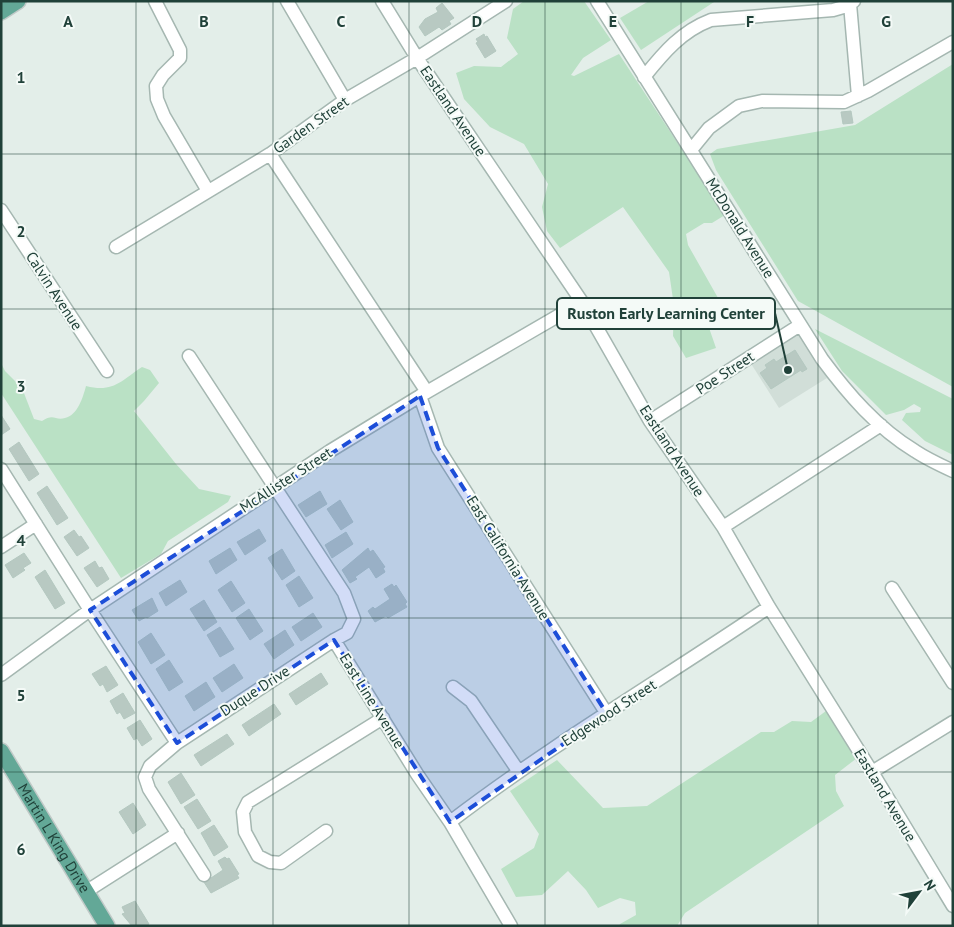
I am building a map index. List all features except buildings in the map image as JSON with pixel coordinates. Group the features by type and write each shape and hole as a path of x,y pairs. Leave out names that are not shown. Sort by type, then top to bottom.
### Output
{"main road":[{"path":"1,12 18,1"},
{"name":"Martin L King Drive","path":"1,752 107,926"}],"street":[{"path":"155,1 180,50 180,58 163,75 156,86 157,99 164,116 208,191"},
{"path":"287,1 344,100"},
{"name":"Eastland Avenue","path":"382,1 417,58 582,302 650,421 723,527 769,607 953,906"},
{"name":"Garden Street","path":"116,247 270,154 344,100 417,58 506,1"},
{"name":"McDonald Avenue","path":"597,1 800,325 845,390 881,425 915,451 953,471"},
{"path":"644,77 678,38 695,26 711,20 833,10 852,2 858,96"},
{"path":"691,150 709,128 739,106 762,101 844,102 953,42"},
{"name":"East California Avenue","path":"270,154 424,394 438,448 607,714"},
{"name":"Calvin Avenue","path":"1,210 107,371"},
{"name":"McAllister Street","path":"1,675 90,610 330,451 582,302"},
{"name":"Poe Street","path":"650,421 800,325"},
{"name":"East Line Avenue","path":"189,356 344,593 354,619 347,633 334,640 417,774 450,822 511,926"},
{"path":"723,527 881,425"},
{"path":"1,469 177,743"},
{"path":"1,547 36,524"},
{"path":"892,588 953,683"},
{"name":"Edgewood Street","path":"450,822 519,772 769,607"},
{"name":"Duque Drive","path":"204,875 150,789 145,777 150,766 177,743 334,640"},
{"path":"453,687 471,701 519,772"},
{"path":"326,831 282,863 270,862 258,856 245,832 242,812 248,802 383,718"},
{"path":"872,772 953,722"},
{"path":"87,891 178,833"}],"highlighted area":[{"path":"420,396 438,448 607,714 450,822 334,640 177,743 90,610"}],"shaded area":[{"path":"798,334 827,378 779,408 750,362"}],"green space":[{"path":"524,1 584,1 611,40 583,58 571,75 574,76 619,54 725,215 712,223 704,223 686,234 688,245 726,312 707,322 716,348 686,358 673,336 674,306 669,272 623,207 560,248 547,231 542,207 548,184 524,144 490,127 464,99 456,73 474,66 501,67 518,54 507,38 513,9"},
{"path":"649,1 721,1 714,2 641,50 620,18"},
{"path":"953,64 953,387 798,301 716,170 710,154 717,149 855,125"},
{"path":"815,329 953,399 953,455 925,441 902,420 906,413 920,412 921,408 914,404 904,410 886,415 842,371"},
{"path":"1,363 5,371 22,388 34,419 42,421 52,417 59,419 70,416 77,409 86,386 95,388 110,387 142,367 150,370 159,383 134,411 176,464 199,489 231,496 228,502 168,541 161,554 121,578 1,393"},
{"path":"826,711 857,758 835,775 836,791 844,806 685,913 677,926 619,926 636,915 635,902 620,898 598,908 586,890 568,871 542,895 516,897 501,869 534,848 539,834 510,791 557,760 603,808 647,806 761,732 774,732 792,721 811,722"}],"place":[{"name":"Ruston Early Learning Center","path":"788,370"}]}
